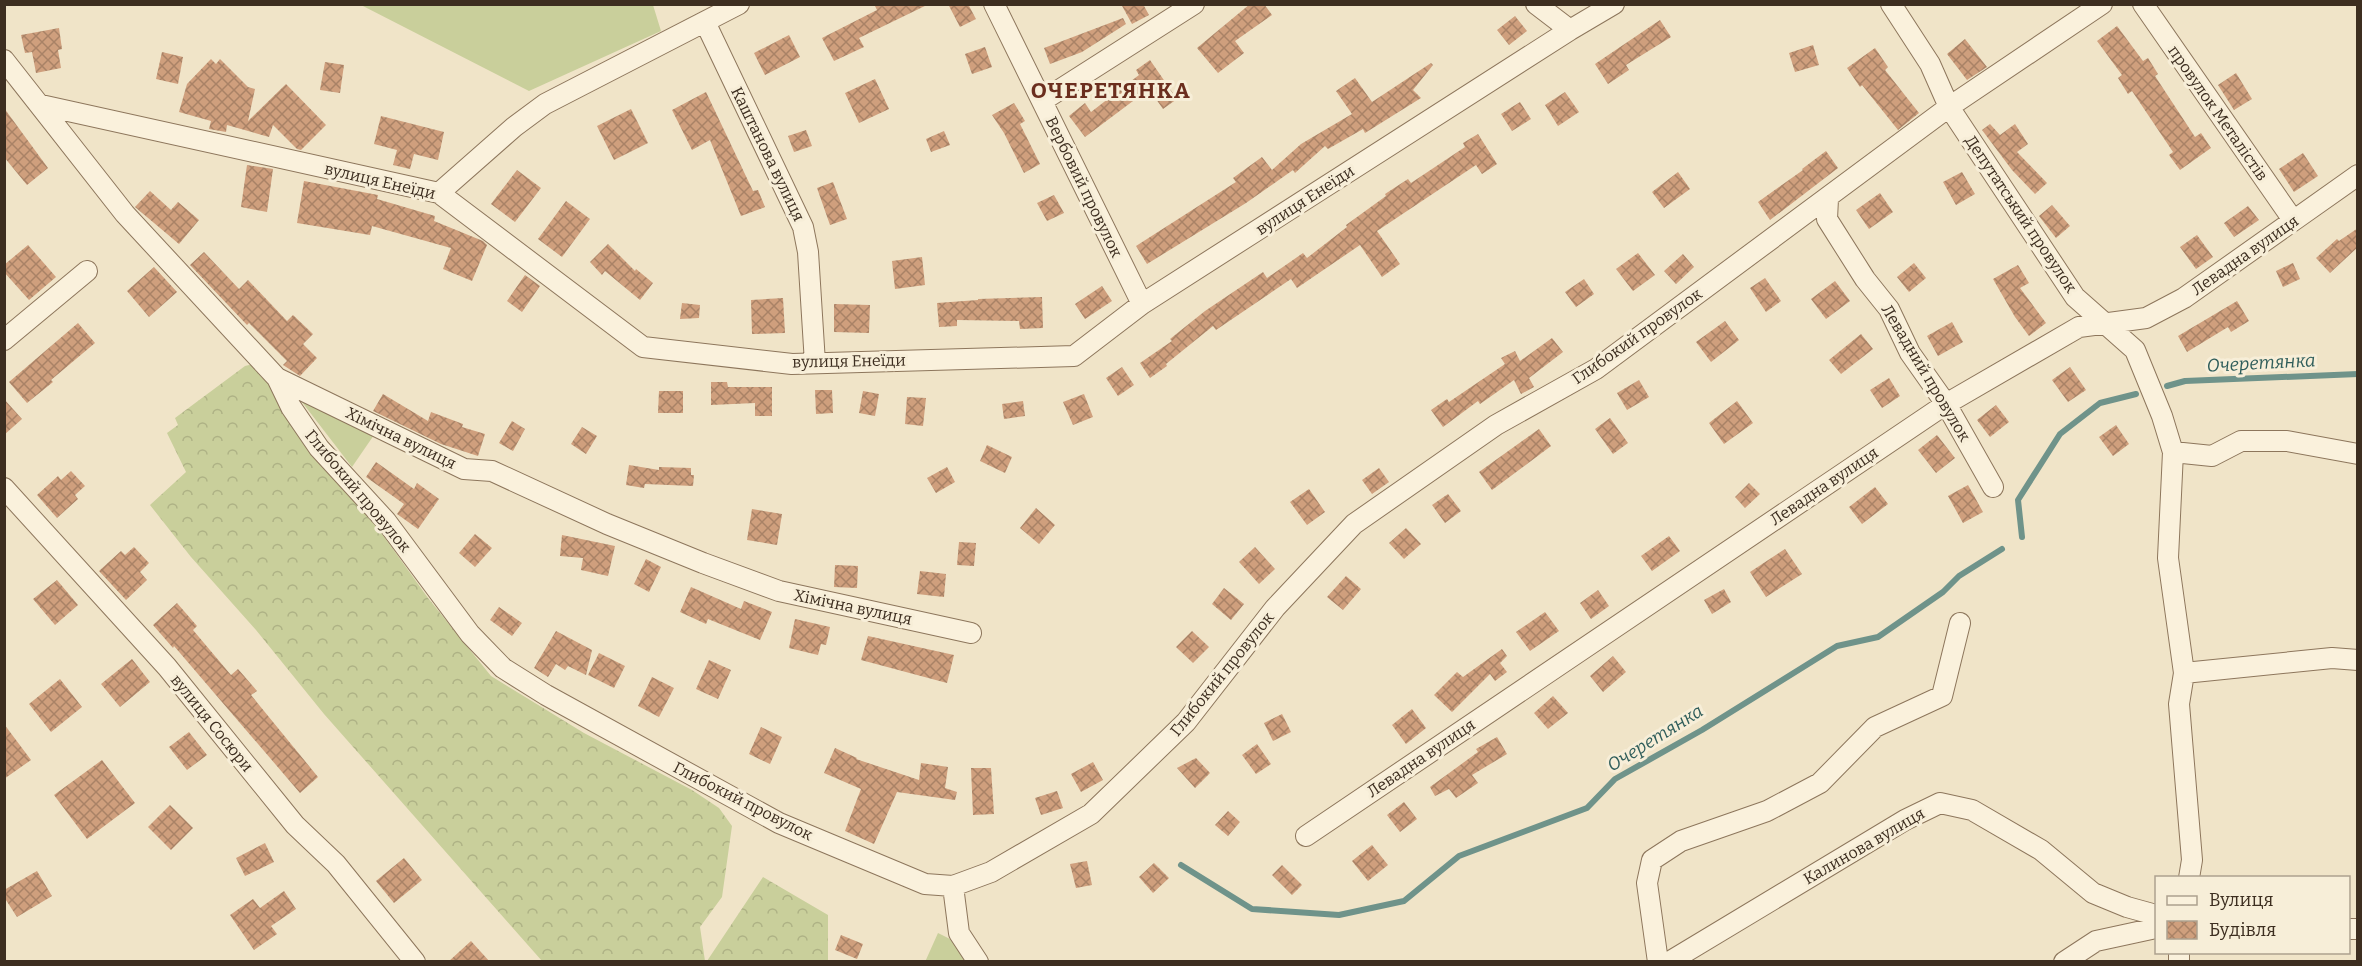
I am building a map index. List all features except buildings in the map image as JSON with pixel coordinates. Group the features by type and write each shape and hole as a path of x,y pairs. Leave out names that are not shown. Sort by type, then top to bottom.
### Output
{"street":[{"path":"439,193 514,127 545,104 740,4"},
{"name":"Вербовий провулок","path":"994,4 1142,304"},
{"path":"1042,101 1194,4"},
{"path":"1536,4 1570,30"},
{"name":"вулиця Енеїди","path":"41,105 439,193 643,347 792,364 1074,356 1142,304 1614,4"},
{"name":"Депутатський провулок","path":"1891,4 1929,64 1949,107 2075,297 2135,350 2162,416 2173,453 2168,558 2184,673 2179,704 2192,860 2188,876"},
{"name":"Глибокий провулок","path":"277,378 291,407 319,448 386,521 470,634 503,668 546,695 779,823 925,884 953,886 991,872 1091,814 1186,722 1275,608 1354,524 1496,425 1596,369 1949,107 2102,4"},
{"name":"провулок Металістів","path":"2143,4 2294,220"},
{"name":"Каштанова вулиця","path":"705,22 803,227 808,252 815,363"},
{"path":"4,60 41,105"},
{"name":"Хімічна вулиця","path":"41,105 125,214 277,378 464,469 492,471 607,524 779,591 971,633"},
{"name":"Левадна вулиця","path":"1306,836 1946,404 2079,327 2146,318 2184,298 2358,175"},
{"name":"Левадний провулок","path":"1828,199 1827,219 1865,279 1889,309 1910,353 1946,404 1993,487"},
{"path":"4,340 87,271"},
{"path":"2173,453 2212,456 2241,441 2276,441 2358,454"},
{"name":"вулиця Сосюри","path":"4,488 166,668 295,825 336,864 415,962"},
{"path":"1658,962 1647,883 1652,860 1681,841 1767,811 1820,783 1875,727 1942,696 1960,623"},
{"path":"2184,673 2331,658 2358,660"},
{"name":"Калинова вулиця","path":"1669,962 1905,820 1940,803 1972,810 2041,850 2093,893 2127,907 2155,914"},
{"path":"953,886 959,933 978,962"},
{"path":"2064,962 2096,941 2155,928"}],"green space":[{"path":"361,5 653,5 661,31 529,91"},
{"path":"253,364 275,388 306,446 370,517 428,598 491,676 584,733 692,790 719,808 732,826 722,897 700,927 705,961 542,961 324,714 150,505 186,472 167,433 178,425 175,418 245,366"},
{"path":"295,393 374,435 352,467"},
{"path":"763,877 828,915 828,961 707,961"},
{"path":"938,933 956,942 967,956 966,961 925,962"}],"waterway":[{"name":"Очеретянка","path":"2167,386 2185,381 2358,374"},
{"name":"Очеретянка","path":"2022,537 2018,500 2060,434 2100,403 2136,394"},
{"name":"Очеретянка","path":"1181,865 1252,909 1339,915 1404,901 1459,856 1587,808 1615,779 1702,730 1837,646 1878,637 1943,592 1959,576 2002,549"}],"district":[{"name":"ОЧЕРЕТЯНКА","path":"1111,90"}]}
